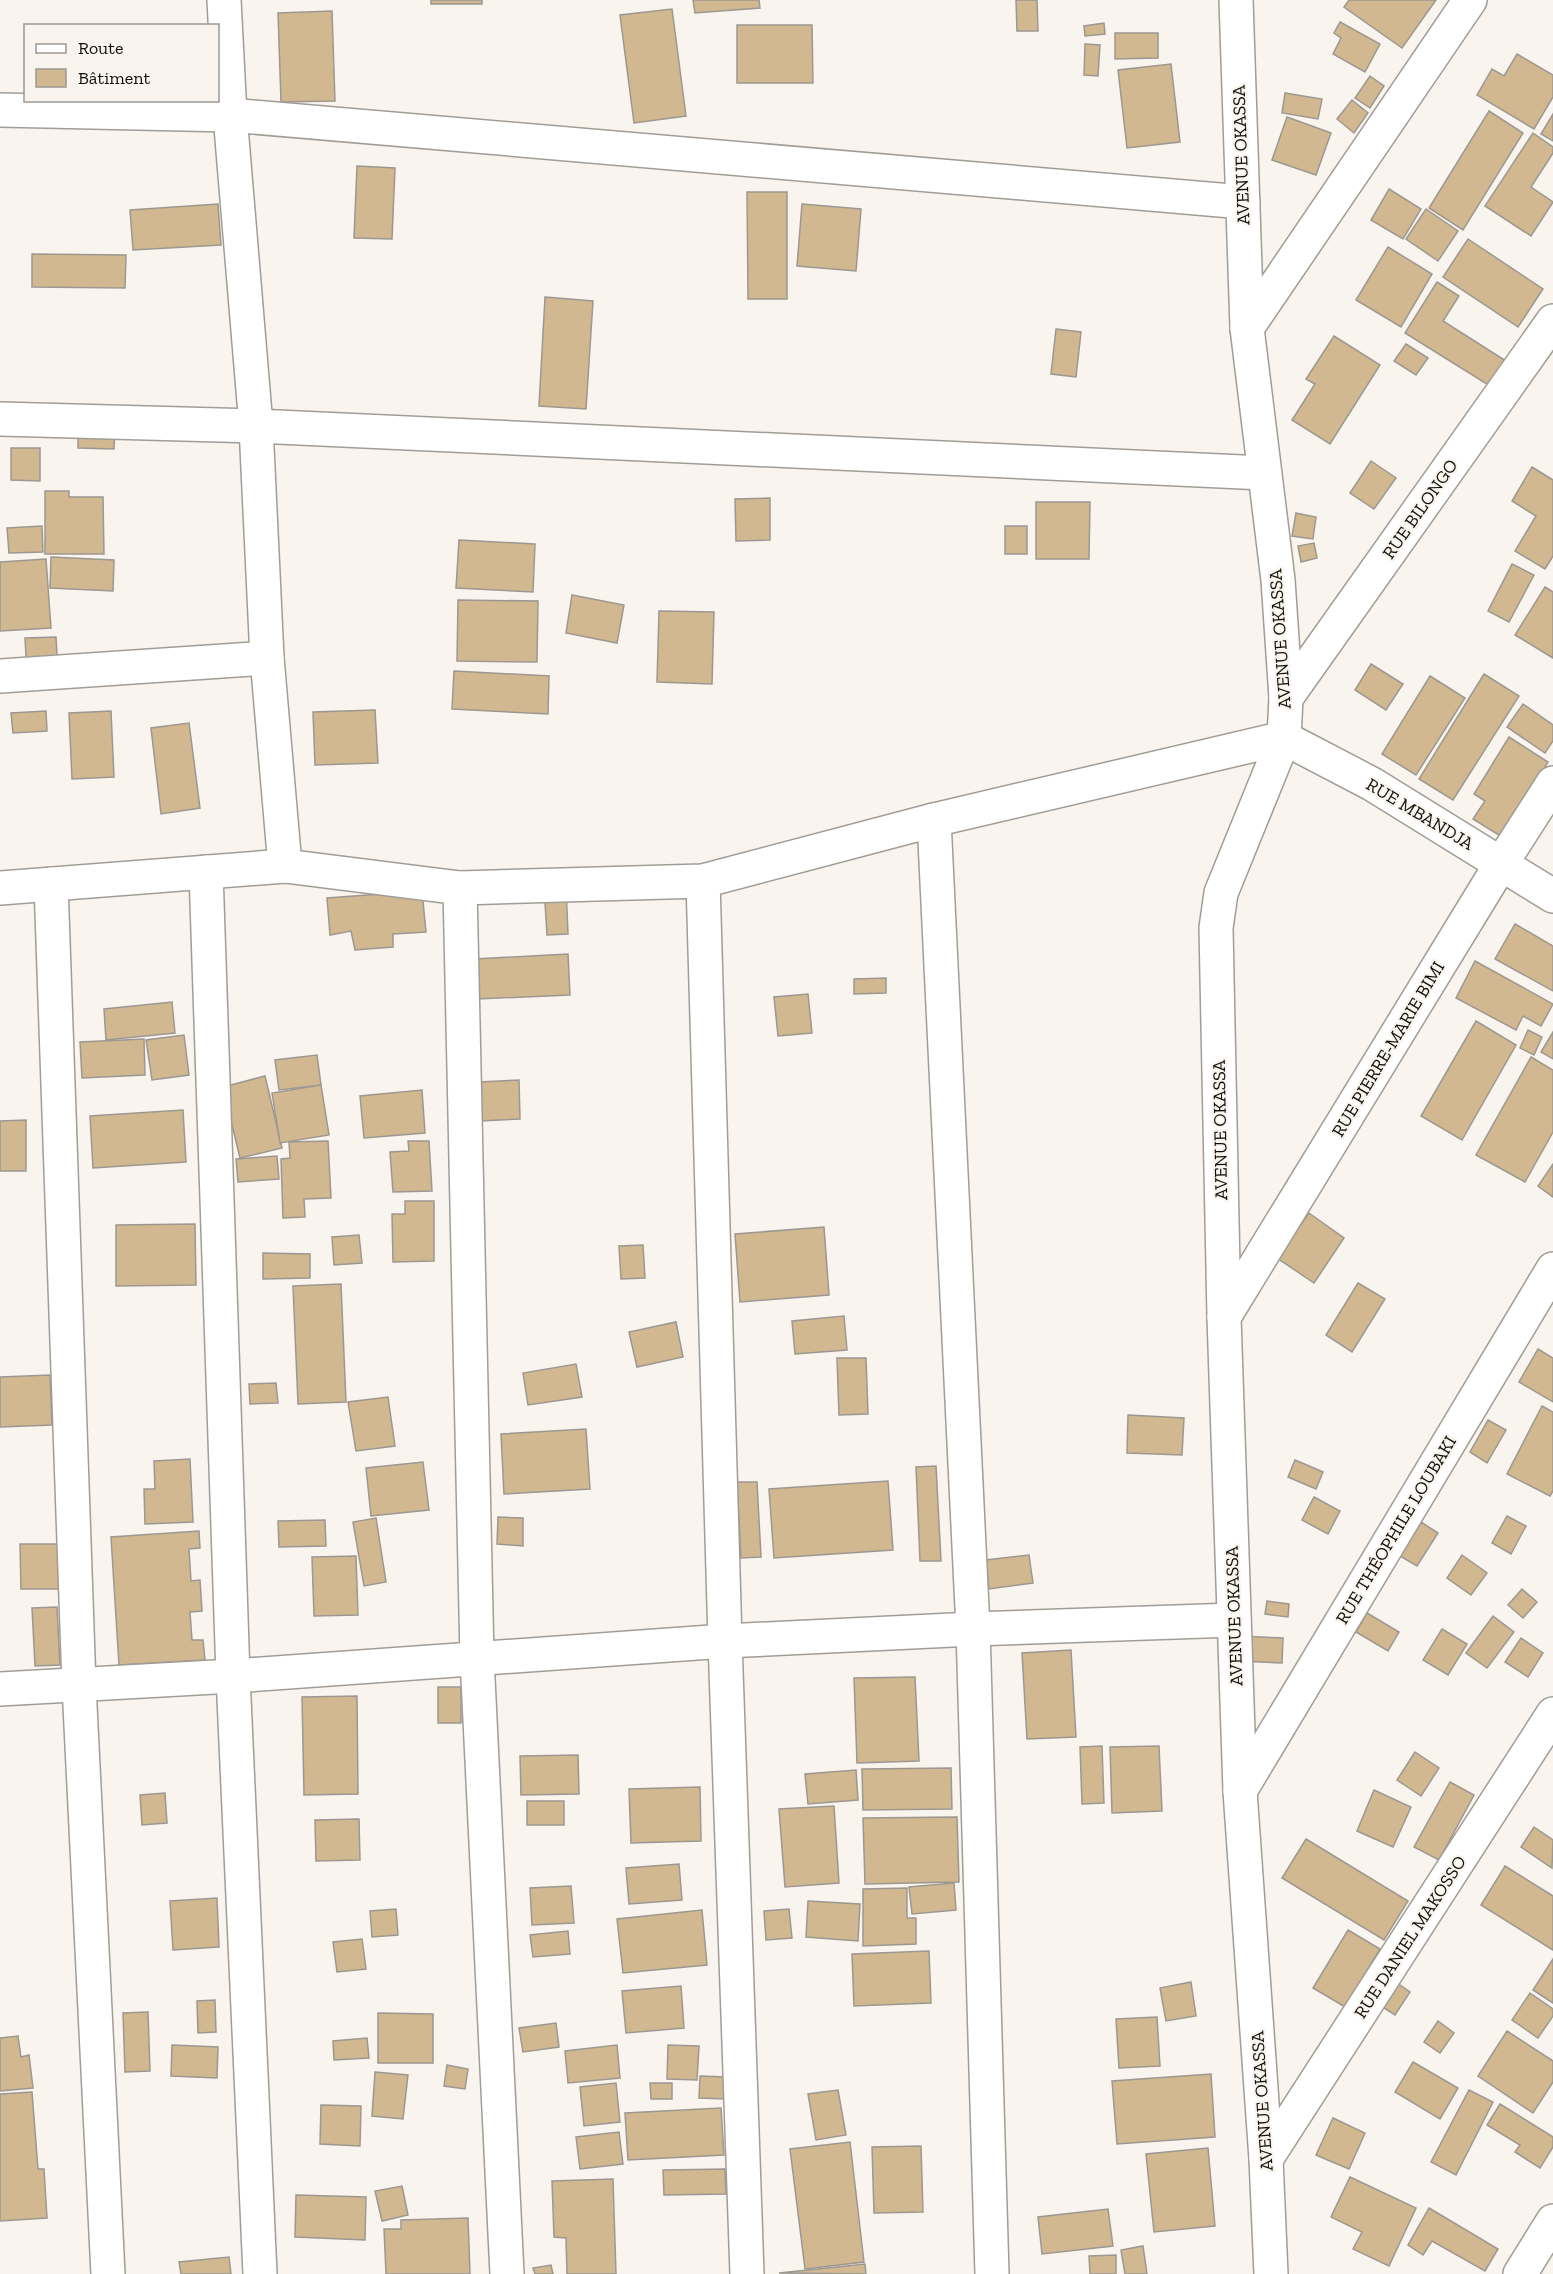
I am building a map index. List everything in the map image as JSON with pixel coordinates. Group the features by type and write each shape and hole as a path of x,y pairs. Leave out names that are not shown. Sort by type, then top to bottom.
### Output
{"street":[{"path":"224,0 230,115 256,426 267,658 285,866"},
{"name":"AVENUE OKASSA","path":"1236,0 1247,328 1278,580 1286,698 1284,738 1221,893 1216,928 1224,1317 1240,1791 1266,2159 1271,2274"},
{"path":"1247,328 1470,0"},
{"path":"0,110 230,115 1243,202"},
{"name":"RUE BILONGO","path":"1286,698 1553,321"},
{"path":"0,419 256,426 1264,473"},
{"path":"0,676 267,658"},
{"path":"0,888 285,866 460,888 703,881 934,820 1284,738"},
{"name":"RUE MBANDJA","path":"1284,738 1372,784 1553,896"},
{"name":"RUE PIERRE-MARIE BIMI","path":"1224,1317 1553,783"},
{"path":"934,820 973,1629 992,2274"},
{"path":"206,872 232,1676 260,2274"},
{"path":"703,881 725,1641 747,2274"},
{"path":"51,884 79,1684 108,2274"},
{"path":"460,888 477,1658 507,2274"},
{"name":"RUE THÉOPHILE LOUBAKI","path":"1240,1791 1553,1269"},
{"path":"0,1689 232,1676 725,1641 1234,1620"},
{"name":"RUE DANIEL MAKOSSO","path":"1266,2159 1553,1714"},
{"path":"1520,2274 1553,2221"}],"building":[{"path":"431,0 482,0 482,4 431,4"},
{"path":"693,0 759,0 760,8 695,13"},
{"path":"1016,0 1037,0 1038,31 1017,31"},
{"path":"1349,0 1436,0 1402,48 1344,7"},
{"path":"672,9 686,116 634,123 620,15"},
{"path":"332,11 335,101 281,102 278,13"},
{"path":"1340,22 1380,44 1365,72 1333,54 1341,38 1334,33"},
{"path":"1104,23 1105,34 1085,36 1084,26"},
{"path":"737,25 812,25 813,83 737,83"},
{"path":"1115,33 1158,33 1158,58 1115,59"},
{"path":"1085,44 1100,45 1098,76 1084,75"},
{"path":"1517,54 1553,75 1553,97 1534,129 1477,95 1492,69 1504,76"},
{"path":"1171,64 1180,142 1127,148 1118,70"},
{"path":"1370,76 1384,86 1370,108 1355,98"},
{"path":"1285,93 1322,99 1318,119 1282,113"},
{"path":"1352,100 1368,113 1354,133 1337,119"},
{"path":"1489,111 1523,133 1463,230 1429,208"},
{"path":"1553,114 1553,141 1541,134"},
{"path":"1287,117 1331,133 1316,175 1272,160"},
{"path":"1533,133 1553,147 1553,153 1531,187 1553,202 1531,236 1485,206"},
{"path":"357,166 395,168 392,239 354,238"},
{"path":"1389,189 1421,209 1403,239 1371,220"},
{"path":"747,192 787,192 787,299 748,299"},
{"path":"218,204 221,245 133,250 130,210"},
{"path":"802,204 861,209 856,271 797,266"},
{"path":"1426,209 1458,231 1438,261 1406,239"},
{"path":"1468,239 1543,289 1518,327 1443,277"},
{"path":"1388,247 1432,274 1401,327 1356,300"},
{"path":"32,254 126,255 125,288 32,287"},
{"path":"1437,282 1459,296 1443,321 1506,361 1490,386 1405,333"},
{"path":"545,297 593,301 586,409 539,406"},
{"path":"1056,329 1081,332 1076,377 1051,374"},
{"path":"1334,336 1380,365 1330,444 1292,420 1315,384 1306,379"},
{"path":"1406,344 1428,358 1416,375 1394,361"},
{"path":"78,425 115,426 114,449 78,448"},
{"path":"11,448 40,448 40,481 11,480"},
{"path":"1371,461 1396,478 1374,509 1350,493"},
{"path":"1532,467 1553,480 1553,556 1545,569 1515,551 1536,516 1512,501"},
{"path":"45,491 69,491 69,497 103,497 104,554 45,554"},
{"path":"770,498 770,540 736,541 735,499"},
{"path":"1036,502 1090,502 1089,559 1036,559"},
{"path":"1296,513 1316,517 1313,539 1292,536"},
{"path":"42,526 43,552 9,553 7,528"},
{"path":"1005,526 1027,526 1027,554 1005,554"},
{"path":"459,540 535,544 533,592 456,588"},
{"path":"1314,543 1317,558 1301,562 1298,546"},
{"path":"51,557 114,560 113,591 50,588"},
{"path":"46,559 51,628 0,631 0,562"},
{"path":"1512,564 1534,575 1509,622 1488,611"},
{"path":"1545,587 1553,592 1553,658 1515,635"},
{"path":"572,595 624,605 617,643 566,633"},
{"path":"458,600 538,601 537,662 457,661"},
{"path":"659,611 714,612 712,684 657,682"},
{"path":"56,637 58,673 27,675 25,638"},
{"path":"1371,664 1403,684 1386,710 1355,690"},
{"path":"454,671 549,676 548,714 452,709"},
{"path":"1484,674 1519,696 1453,800 1419,779"},
{"path":"1430,676 1465,698 1416,775 1382,754"},
{"path":"1523,704 1553,725 1553,741 1545,753 1507,727"},
{"path":"375,710 378,763 315,765 313,712"},
{"path":"46,711 47,731 13,733 11,713"},
{"path":"111,711 114,777 72,779 69,713"},
{"path":"189,723 200,808 161,814 151,728"},
{"path":"1509,737 1548,762 1502,837 1473,819 1485,801 1474,794"},
{"path":"544,886 566,886 568,934 547,935"},
{"path":"422,891 426,932 393,934 393,947 355,950 351,931 330,935 327,898"},
{"path":"1515,924 1553,946 1553,991 1495,959"},
{"path":"568,954 570,995 477,999 475,959"},
{"path":"1475,961 1553,1004 1541,1026 1523,1016 1516,1030 1456,998"},
{"path":"886,978 886,993 854,994 854,979"},
{"path":"808,994 812,1033 778,1036 774,997"},
{"path":"172,1002 175,1033 106,1040 104,1009"},
{"path":"1476,1021 1516,1045 1462,1140 1421,1116"},
{"path":"1528,1030 1542,1037 1534,1055 1520,1048"},
{"path":"1553,1032 1553,1059 1541,1052"},
{"path":"184,1035 189,1075 152,1080 146,1040"},
{"path":"144,1039 145,1075 82,1078 80,1042"},
{"path":"317,1055 321,1085 279,1090 275,1060"},
{"path":"1531,1057 1553,1070 1553,1132 1525,1182 1476,1155"},
{"path":"265,1076 282,1148 240,1158 223,1087"},
{"path":"519,1080 520,1119 480,1121 479,1082"},
{"path":"321,1085 329,1135 280,1143 272,1093"},
{"path":"422,1090 425,1133 364,1138 360,1096"},
{"path":"183,1110 186,1162 93,1168 90,1116"},
{"path":"26,1120 26,1171 0,1171 0,1121"},
{"path":"328,1141 331,1198 304,1199 305,1217 283,1218 281,1159 290,1158 289,1142"},
{"path":"408,1141 429,1141 432,1191 393,1192 390,1152 409,1151"},
{"path":"277,1156 279,1179 238,1182 236,1159"},
{"path":"1553,1164 1553,1197 1538,1186"},
{"path":"405,1201 434,1201 434,1261 393,1262 392,1214 405,1214"},
{"path":"1309,1213 1344,1238 1314,1283 1277,1258"},
{"path":"195,1224 196,1285 116,1286 116,1225"},
{"path":"824,1227 829,1295 740,1302 735,1234"},
{"path":"359,1235 362,1263 334,1265 332,1237"},
{"path":"643,1245 645,1278 621,1279 619,1246"},
{"path":"263,1253 310,1254 310,1278 263,1279"},
{"path":"1358,1283 1385,1299 1352,1352 1326,1335"},
{"path":"341,1284 346,1402 298,1404 293,1286"},
{"path":"844,1316 847,1350 795,1354 792,1321"},
{"path":"676,1322 683,1357 637,1367 629,1332"},
{"path":"1538,1349 1553,1358 1553,1402 1519,1382"},
{"path":"837,1358 866,1358 868,1414 839,1415"},
{"path":"576,1364 582,1397 528,1405 523,1373"},
{"path":"50,1375 52,1425 0,1427 0,1377"},
{"path":"276,1383 278,1403 250,1404 249,1384"},
{"path":"388,1397 395,1446 356,1451 348,1402"},
{"path":"1542,1406 1553,1412 1553,1491 1550,1496 1507,1474"},
{"path":"1128,1415 1184,1418 1182,1455 1127,1453"},
{"path":"1488,1420 1506,1430 1487,1463 1470,1452"},
{"path":"586,1429 590,1489 504,1494 501,1434"},
{"path":"190,1459 193,1522 145,1524 144,1489 155,1489 154,1461"},
{"path":"1295,1460 1323,1472 1316,1489 1288,1477"},
{"path":"423,1462 429,1510 371,1516 366,1468"},
{"path":"936,1466 941,1561 920,1561 916,1467"},
{"path":"888,1481 893,1550 774,1558 769,1489"},
{"path":"737,1482 757,1482 761,1557 741,1558"},
{"path":"1314,1497 1340,1511 1328,1534 1302,1520"},
{"path":"1507,1516 1526,1526 1511,1554 1492,1543"},
{"path":"498,1517 523,1518 523,1546 497,1544"},
{"path":"376,1518 386,1582 364,1586 353,1522"},
{"path":"325,1520 326,1546 279,1547 278,1521"},
{"path":"1421,1522 1438,1533 1417,1566 1400,1556"},
{"path":"199,1531 200,1548 189,1549 191,1581 200,1580 202,1611 190,1612 192,1640 203,1640 205,1660 119,1665 111,1537"},
{"path":"20,1544 59,1544 60,1589 21,1589"},
{"path":"1029,1555 1033,1583 989,1589 986,1560"},
{"path":"1462,1555 1487,1573 1471,1595 1447,1578"},
{"path":"356,1556 358,1615 314,1616 312,1557"},
{"path":"1522,1589 1537,1602 1523,1618 1508,1605"},
{"path":"1267,1601 1289,1604 1288,1617 1265,1614"},
{"path":"57,1607 60,1665 35,1666 32,1608"},
{"path":"1367,1613 1399,1632 1388,1651 1356,1632"},
{"path":"1493,1616 1514,1632 1487,1668 1466,1653"},
{"path":"1442,1629 1467,1644 1448,1675 1423,1660"},
{"path":"1238,1636 1283,1638 1282,1663 1238,1661"},
{"path":"1521,1638 1543,1653 1528,1677 1505,1662"},
{"path":"1071,1650 1076,1737 1027,1739 1022,1653"},
{"path":"915,1677 919,1761 857,1763 854,1678"},
{"path":"438,1687 461,1687 461,1723 438,1723"},
{"path":"357,1696 358,1794 304,1795 302,1697"},
{"path":"1102,1746 1104,1803 1082,1804 1080,1747"},
{"path":"1159,1746 1162,1811 1112,1813 1110,1747"},
{"path":"1415,1752 1439,1768 1421,1796 1397,1780"},
{"path":"578,1755 579,1794 521,1795 520,1756"},
{"path":"951,1768 952,1809 863,1810 862,1769"},
{"path":"856,1770 858,1800 808,1804 805,1774"},
{"path":"1450,1782 1474,1795 1439,1860 1414,1847"},
{"path":"700,1787 701,1841 631,1843 629,1789"},
{"path":"1374,1790 1411,1807 1393,1847 1357,1831"},
{"path":"165,1793 167,1823 142,1825 140,1795"},
{"path":"527,1801 564,1801 564,1825 527,1825"},
{"path":"834,1806 839,1883 785,1887 779,1809"},
{"path":"957,1817 959,1882 865,1884 863,1818"},
{"path":"359,1819 360,1860 316,1861 315,1820"},
{"path":"1534,1827 1553,1840 1552,1868 1521,1847"},
{"path":"1306,1839 1408,1901 1384,1940 1282,1878"},
{"path":"679,1864 682,1900 629,1904 626,1868"},
{"path":"1505,1866 1553,1896 1553,1950 1481,1905"},
{"path":"954,1883 956,1910 912,1914 909,1887"},
{"path":"571,1886 574,1923 532,1925 530,1888"},
{"path":"907,1888 907,1918 916,1918 916,1944 863,1946 863,1889"},
{"path":"217,1898 219,1947 173,1950 170,1901"},
{"path":"808,1901 860,1904 858,1941 806,1937"},
{"path":"396,1909 398,1935 372,1937 370,1911"},
{"path":"789,1909 792,1938 766,1940 764,1911"},
{"path":"702,1910 707,1965 623,1973 617,1919"},
{"path":"1348,1930 1380,1949 1345,2007 1313,1988"},
{"path":"568,1931 570,1954 533,1957 530,1935"},
{"path":"362,1939 366,1969 337,1972 333,1942"},
{"path":"929,1951 931,2003 854,2006 852,1954"},
{"path":"1553,1959 1553,2003 1533,1990"},
{"path":"1393,1980 1410,1992 1395,2015 1378,2004"},
{"path":"1191,1982 1196,2016 1166,2021 1160,1988"},
{"path":"681,1986 684,2028 626,2033 622,1991"},
{"path":"1530,1993 1553,2009 1553,2016 1538,2038 1512,2020"},
{"path":"215,2000 216,2032 198,2033 197,2001"},
{"path":"148,2012 150,2071 125,2072 123,2013"},
{"path":"378,2013 433,2014 433,2063 378,2063"},
{"path":"1157,2017 1160,2066 1119,2068 1116,2019"},
{"path":"1438,2021 1454,2033 1440,2053 1424,2042"},
{"path":"556,2023 559,2047 523,2052 519,2028"},
{"path":"1507,2031 1553,2061 1553,2082 1533,2113 1478,2076"},
{"path":"18,2036 21,2057 29,2055 33,2088 0,2091 0,2038"},
{"path":"367,2038 369,2058 334,2060 333,2041"},
{"path":"172,2045 218,2047 217,2078 171,2076"},
{"path":"617,2045 620,2078 568,2083 565,2051"},
{"path":"668,2045 699,2046 697,2080 667,2079"},
{"path":"1413,2062 1458,2088 1440,2119 1395,2092"},
{"path":"447,2065 468,2069 465,2089 444,2086"},
{"path":"375,2072 408,2075 403,2119 372,2116"},
{"path":"1211,2074 1215,2137 1117,2144 1112,2081"},
{"path":"700,2076 726,2077 726,2099 699,2098"},
{"path":"616,2083 620,2122 584,2126 580,2087"},
{"path":"650,2083 672,2083 672,2099 651,2099"},
{"path":"838,2090 846,2135 816,2140 808,2094"},
{"path":"1469,2090 1493,2102 1456,2175 1431,2162"},
{"path":"32,2092 38,2169 44,2169 47,2218 0,2221 0,2094"},
{"path":"1500,2104 1553,2137 1553,2147 1540,2168 1515,2152 1520,2145 1487,2125"},
{"path":"321,2105 361,2106 360,2146 320,2144"},
{"path":"721,2108 724,2155 628,2160 625,2113"},
{"path":"1333,2118 1365,2133 1349,2169 1316,2155"},
{"path":"619,2132 623,2164 580,2169 576,2137"},
{"path":"850,2142 864,2262 805,2269 790,2149"},
{"path":"921,2146 923,2212 874,2213 872,2147"},
{"path":"1208,2148 1215,2226 1154,2232 1146,2154"},
{"path":"725,2169 726,2194 664,2195 663,2170"},
{"path":"1350,2177 1416,2208 1389,2266 1353,2249 1362,2232 1331,2217"},
{"path":"613,2179 616,2274 567,2274 566,2238 554,2237 552,2181"},
{"path":"402,2186 408,2215 382,2221 375,2191"},
{"path":"296,2195 366,2197 365,2240 295,2237"},
{"path":"1429,2208 1498,2249 1485,2271 1432,2241 1423,2255 1408,2245"},
{"path":"1108,2209 1113,2246 1042,2254 1038,2217"},
{"path":"468,2218 470,2274 386,2274 384,2229 401,2229 401,2220"},
{"path":"1143,2246 1147,2274 1125,2274 1121,2250"},
{"path":"1116,2255 1116,2274 1090,2274 1089,2256"},
{"path":"229,2257 231,2274 181,2274 179,2262"},
{"path":"865,2264 866,2274 779,2273"},
{"path":"551,2265 553,2274 535,2274 533,2268"}]}
